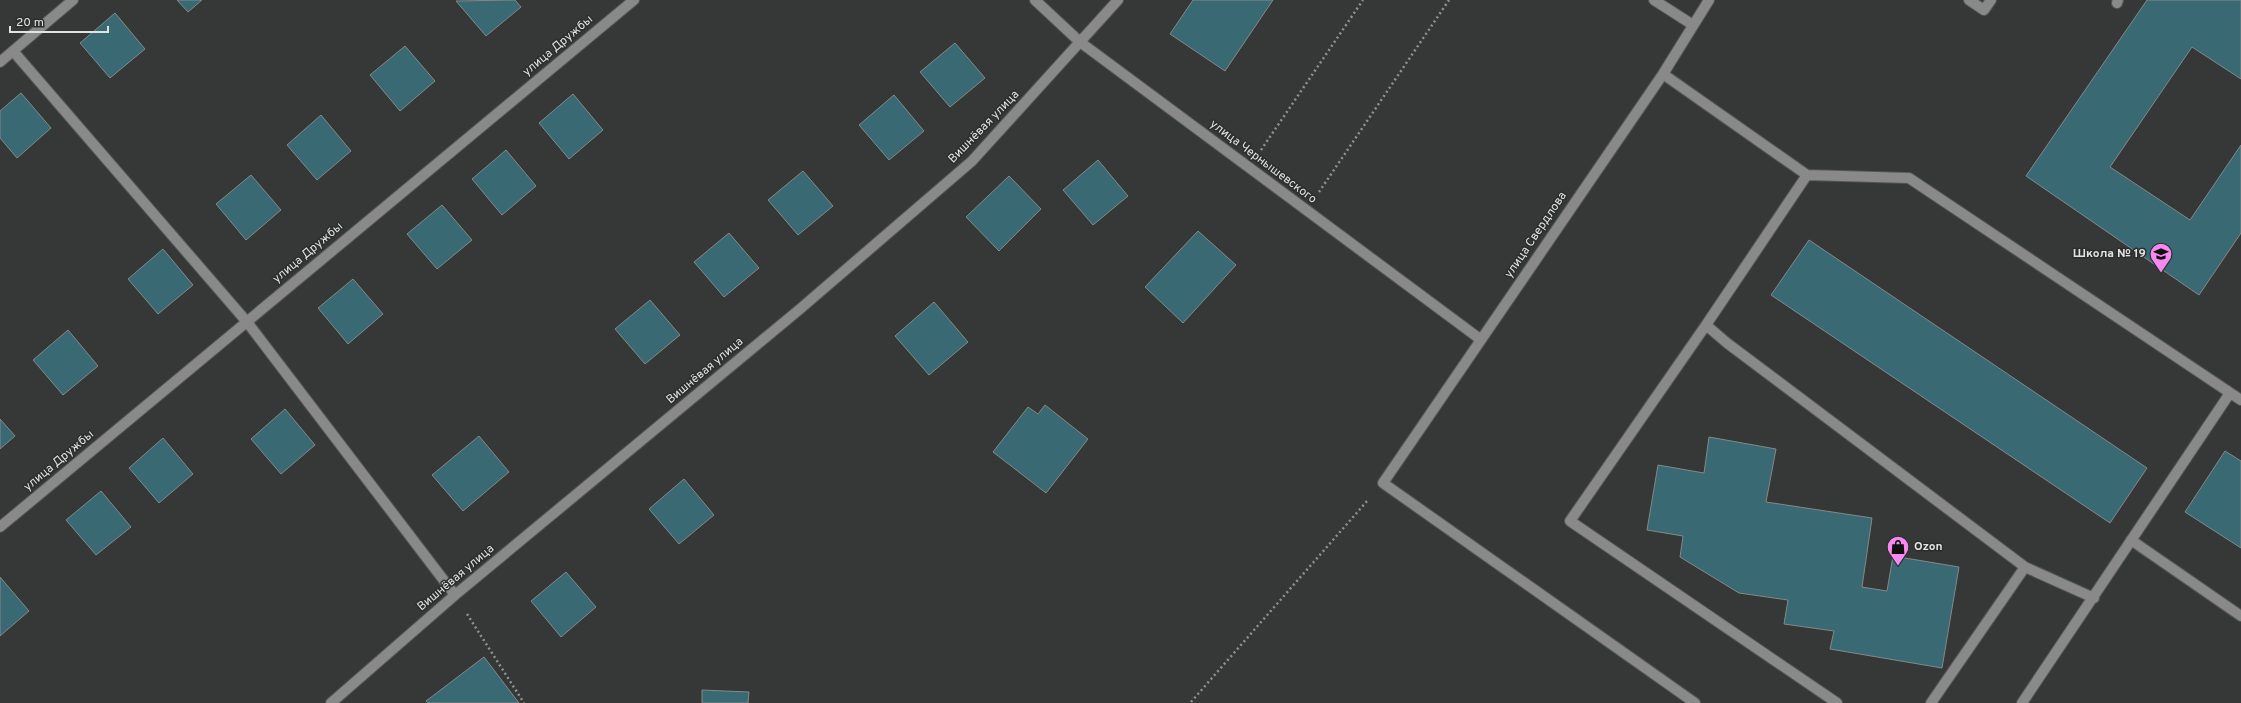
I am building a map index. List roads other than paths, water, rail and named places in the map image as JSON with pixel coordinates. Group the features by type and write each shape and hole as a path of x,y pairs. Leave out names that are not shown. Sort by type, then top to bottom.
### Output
{"street":[{"path":"0,62 73,0"},
{"name":"улица Дружбы","path":"0,527 634,0"},
{"name":"улица Чернышевского","path":"1035,0 1080,42 1480,339"},
{"name":"Вишнёвая улица","path":"331,703 455,596 794,314 972,161 1118,0"},
{"path":"1654,0 1693,25"},
{"name":"улица Свердлова","path":"1694,703 1383,483 1480,339 1663,74 1709,0"},
{"path":"1969,0 1984,10 1992,0"},
{"path":"13,51 247,322 455,596"},
{"path":"1663,74 1807,175 1909,178 2241,400"},
{"path":"1807,175 1706,325 1570,521 1837,703"},
{"path":"1706,325 1728,344 2025,567 2094,598"},
{"path":"2022,703 2094,598 2131,540 2230,393"},
{"path":"2131,540 2241,616"},
{"path":"1931,703 2025,567"}],"place":[{"name":"Школа № 19","path":"2161,274"},
{"name":"Ozon","path":"1898,566"}]}
